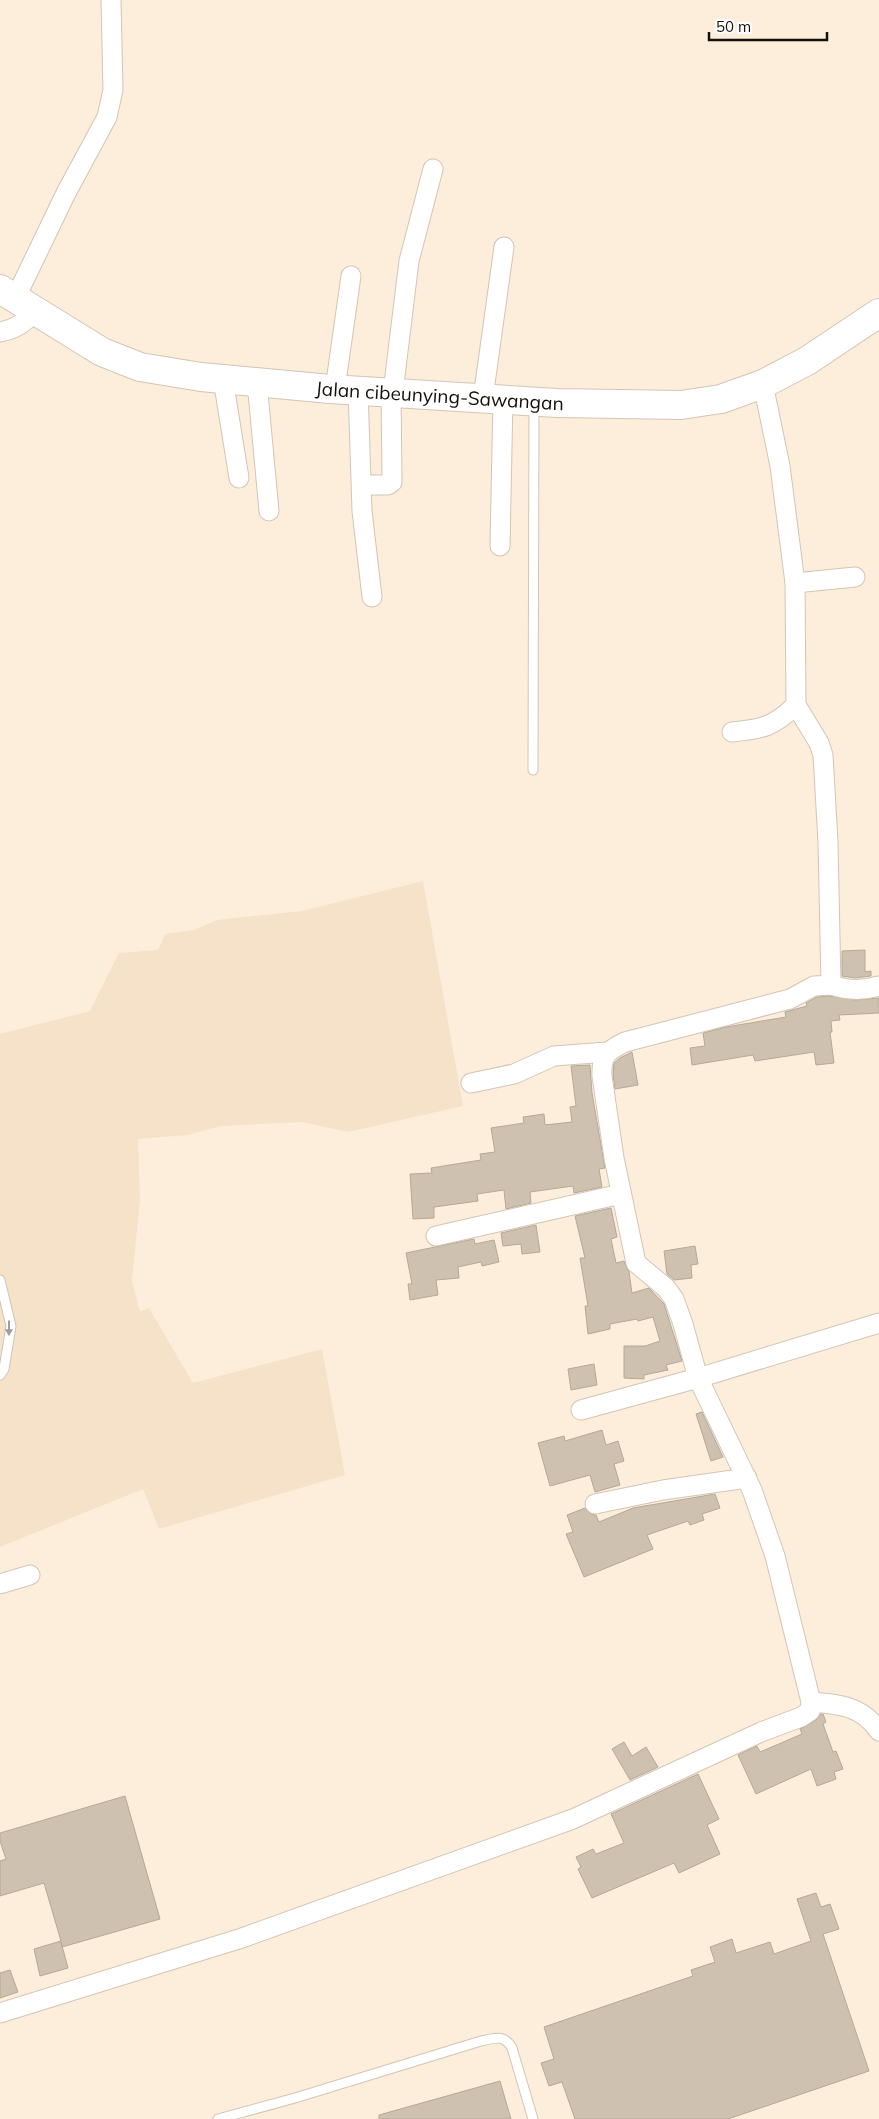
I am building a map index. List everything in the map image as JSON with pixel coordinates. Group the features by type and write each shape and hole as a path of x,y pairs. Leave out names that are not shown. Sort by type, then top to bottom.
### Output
{"main road":[{"name":"Jalan cibeunying-Sawangan","path":"17,300 80,340 140,367 223,379 346,390 534,402 681,405 721,399 763,384 807,361 879,313"}],"street":[{"path":"0,332 13,329 22,324 17,300 66,193 106,117 114,90 111,0"},
{"path":"362,485 388,485 392,482 392,392 409,260 433,169"},
{"path":"500,546 493,399 504,247"},
{"path":"352,276 346,390 362,485 362,512 372,597"},
{"path":"223,379 239,478"},
{"path":"257,382 269,511"},
{"path":"763,384 780,466 795,583 796,705 819,743 823,755 828,842 831,985"},
{"path":"795,583 856,576"},
{"path":"732,732 759,730 784,717 796,705"},
{"path":"471,1083 514,1074 554,1056 607,1052 626,1042 790,999 814,986 831,985 842,989 869,989 878,986"},
{"path":"0,2013 242,1938 573,1819 761,1732 801,1717 810,1711 811,1702 775,1556 747,1478 698,1378 683,1324 674,1300 666,1288 636,1263 621,1194 602,1076 602,1064 607,1052"},
{"path":"436,1236 621,1194"},
{"path":"581,1410 698,1378 879,1324"},
{"path":"595,1504 663,1490 747,1478"},
{"path":"0,1584 30,1575"},
{"path":"811,1702 841,1704 871,1719 879,1732"}],"lane":[{"path":"533,770 534,402"},
{"path":"0,1280 11,1326 4,1369 0,1375"},
{"path":"218,2119 295,2098 481,2041 501,2038 508,2041 512,2048 532,2119"}],"shaded area":[{"path":"423,881 463,1106 348,1132 302,1122 221,1126 187,1135 138,1139 140,1200 132,1281 140,1311 149,1308 193,1383 322,1349 345,1475 159,1529 143,1489 0,1547 0,1034 90,1011 119,953 158,950 165,934 194,930 217,920 302,911"}],"building":[{"path":"865,950 865,972 871,971 871,976 855,978 842,976 842,951"},
{"path":"830,996 855,1000 879,998 879,1013 839,1015 840,1020 831,1021 832,1032 830,1032 834,1063 816,1065 814,1052 755,1061 753,1055 692,1065 690,1048 705,1046 703,1033 726,1027 786,1017 785,1012 807,1006 806,1003 817,997"},
{"path":"632,1052 638,1085 615,1089 614,1063"},
{"path":"590,1065 592,1093 605,1168 599,1169 602,1187 574,1193 573,1186 530,1192 531,1203 506,1209 504,1190 477,1194 478,1201 434,1207 434,1218 413,1219 410,1174 432,1173 431,1168 481,1160 480,1154 495,1152 491,1128 524,1123 523,1117 544,1114 545,1125 572,1122 570,1107 576,1106 571,1066"},
{"path":"611,1208 617,1237 611,1239 616,1263 624,1261 629,1272 632,1293 649,1288 664,1304 682,1361 666,1365 668,1370 644,1375 644,1379 624,1378 624,1346 645,1346 660,1341 653,1317 638,1321 637,1319 610,1324 610,1329 588,1334 585,1306 588,1306 580,1258 585,1258 575,1216"},
{"path":"536,1225 540,1252 522,1254 521,1244 503,1246 501,1233"},
{"path":"474,1239 475,1244 494,1240 499,1262 482,1266 481,1262 458,1267 459,1278 436,1280 438,1295 410,1300 408,1284 412,1284 406,1253"},
{"path":"695,1246 698,1264 691,1265 692,1278 674,1280 667,1274 664,1251"},
{"path":"594,1364 597,1385 571,1390 568,1369"},
{"path":"702,1412 723,1457 711,1461 696,1414"},
{"path":"602,1430 606,1445 618,1441 624,1461 614,1464 620,1485 595,1492 590,1475 550,1486 538,1443 564,1436 565,1441"},
{"path":"715,1494 720,1508 702,1514 704,1520 690,1525 688,1521 647,1535 653,1549 584,1577 566,1534 573,1532 567,1515 585,1508 591,1514 596,1515 599,1522 633,1508"},
{"path":"823,1714 826,1722 823,1724 833,1752 836,1751 843,1769 834,1772 836,1779 817,1786 811,1769 756,1794 738,1755 757,1746 760,1752 802,1734 800,1729 816,1720"},
{"path":"624,1742 632,1756 646,1747 658,1767 630,1780 612,1749"},
{"path":"698,1774 719,1819 707,1825 720,1854 679,1873 674,1863 592,1898 578,1869 581,1867 576,1857 593,1849 596,1854 624,1843 611,1814"},
{"path":"125,1796 160,1919 62,1947 68,1968 40,1976 34,1949 61,1941 44,1883 0,1896 0,1861 6,1859 0,1841 0,1833"},
{"path":"816,1893 821,1907 830,1904 839,1929 823,1934 869,2071 728,2119 575,2119 562,2082 549,2086 541,2063 554,2059 544,2027 693,1976 691,1970 715,1962 710,1947 732,1939 736,1953 770,1942 774,1954 811,1941 797,1899"},
{"path":"10,1970 18,1992 0,1998 0,1973"},
{"path":"500,2081 511,2119 379,2119 379,2115"}]}
